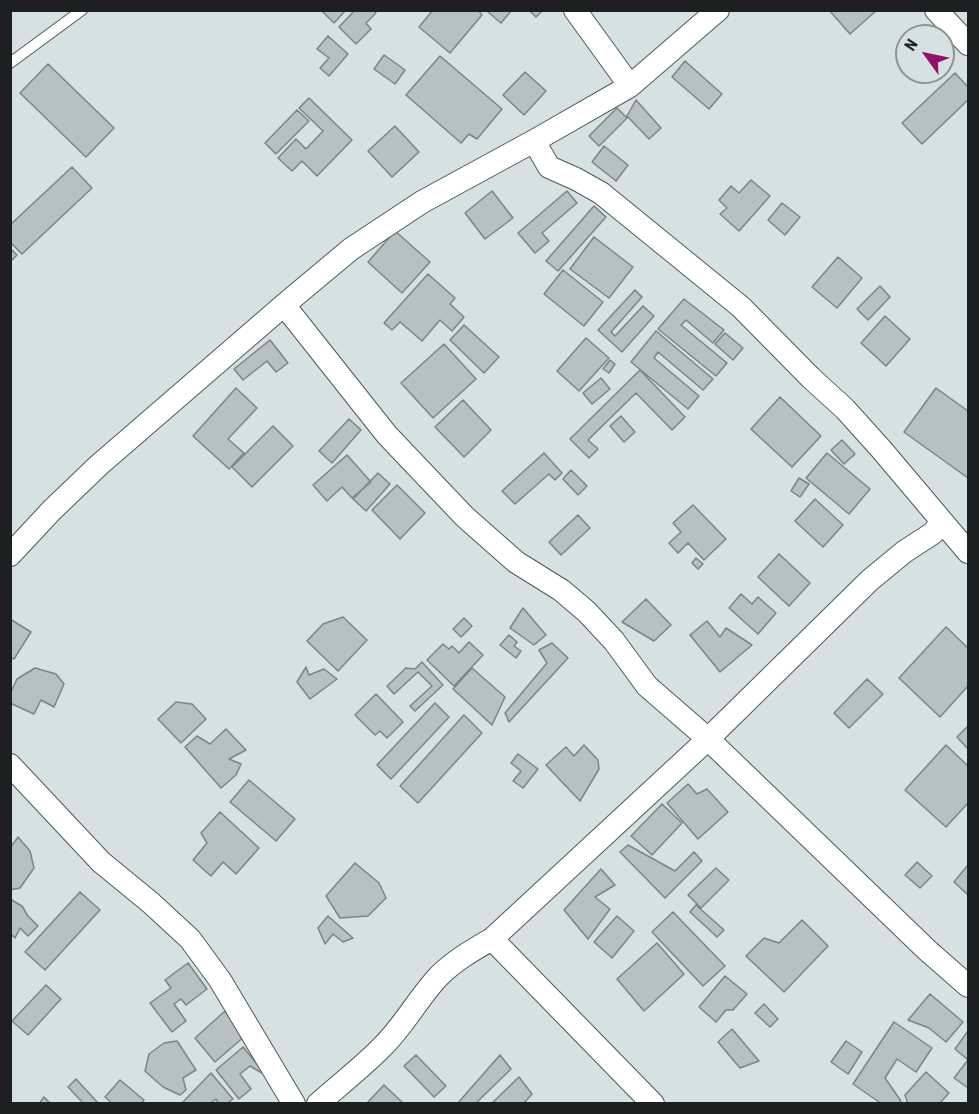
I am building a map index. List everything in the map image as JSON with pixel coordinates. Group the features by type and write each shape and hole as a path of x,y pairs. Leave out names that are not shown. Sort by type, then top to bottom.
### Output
{"street":[{"path":"575,10 630,86"},
{"path":"10,555 99,465 284,304 351,249 422,202 630,86 718,10"},
{"path":"936,10 969,44"},
{"path":"534,141 549,167 601,193 741,307 845,410 969,552"},
{"path":"284,304 387,435 465,517 516,561 579,604 614,641 647,686 708,740 927,950 969,986"},
{"path":"318,1104 384,1045 406,1020 430,986 457,960 492,939 708,740 870,580 904,552 933,533 942,522"},
{"path":"10,765 101,862 190,939 220,980 294,1104"},
{"path":"492,939 653,1104"}],"lane":[{"path":"10,63 82,10"}],"building":[{"path":"321,10 346,10 334,23"},
{"path":"355,10 373,10 376,13 366,23 371,29 356,44 339,27"},
{"path":"433,10 478,10 482,15 450,53 419,27"},
{"path":"489,10 512,10 501,23 488,12"},
{"path":"529,10 543,10 536,17"},
{"path":"829,10 877,10 850,34"},
{"path":"328,36 348,54 329,76 320,68 329,58 317,49"},
{"path":"384,55 405,70 395,84 374,69"},
{"path":"440,56 502,109 477,139 469,134 461,143 406,95"},
{"path":"685,61 722,94 709,109 672,77"},
{"path":"48,64 114,128 86,157 20,93"},
{"path":"525,72 546,91 524,115 503,95"},
{"path":"955,73 968,87 968,100 922,144 902,123 943,84 955,84"},
{"path":"309,98 352,140 317,176 302,161 292,171 278,158 296,139 306,149 323,131 299,108"},
{"path":"636,100 661,128 649,139 627,116"},
{"path":"617,108 627,118 599,146 589,136"},
{"path":"297,110 309,121 276,154 265,143"},
{"path":"395,126 419,152 392,177 368,151"},
{"path":"604,146 628,165 616,181 592,162"},
{"path":"72,167 92,188 22,254 10,242 10,225"},
{"path":"751,180 770,196 739,231 720,214 727,208 719,200 731,186 739,193"},
{"path":"492,191 513,218 485,239 465,213"},
{"path":"567,191 577,203 542,233 549,241 535,253 518,233"},
{"path":"782,203 800,217 785,235 768,220"},
{"path":"594,206 606,217 558,271 546,261"},
{"path":"395,231 430,262 402,293 368,262"},
{"path":"594,237 633,267 609,298 570,269"},
{"path":"10,248 17,255 10,262"},
{"path":"838,257 862,278 837,308 812,287"},
{"path":"563,270 603,302 584,326 544,294"},
{"path":"428,274 455,298 450,304 464,317 452,331 440,320 422,341 400,322 392,330 384,323"},
{"path":"880,286 890,297 868,320 857,309"},
{"path":"635,290 642,297 611,332 615,336 643,306 654,316 622,352 598,330"},
{"path":"684,299 724,330 713,343 686,320 681,325 727,363 716,376 658,329"},
{"path":"885,316 910,339 886,366 861,343"},
{"path":"464,325 499,357 484,373 450,340"},
{"path":"656,331 713,379 703,390 658,352 654,358 699,396 688,409 631,362"},
{"path":"725,333 743,348 733,360 715,344"},
{"path":"586,338 609,358 579,391 557,371"},
{"path":"270,340 288,363 276,372 267,361 243,380 234,369"},
{"path":"444,344 476,379 433,418 401,383"},
{"path":"610,360 615,364 609,373 603,369"},
{"path":"640,370 685,417 672,430 636,393 588,440 598,449 589,458 570,439"},
{"path":"601,378 610,389 592,404 583,393"},
{"path":"236,388 257,408 228,439 244,453 229,469 193,436"},
{"path":"936,388 968,411 968,478 904,432"},
{"path":"780,397 821,436 792,467 751,429"},
{"path":"463,400 491,430 464,457 435,427"},
{"path":"621,416 635,432 624,442 610,426"},
{"path":"349,419 361,430 332,463 319,451"},
{"path":"273,426 293,446 252,487 232,467"},
{"path":"842,440 855,454 844,464 831,450"},
{"path":"544,453 562,473 555,480 549,474 515,504 502,491"},
{"path":"827,453 870,489 849,514 806,478"},
{"path":"347,455 371,482 352,498 342,487 327,501 313,485"},
{"path":"571,470 587,486 578,495 563,479"},
{"path":"378,473 390,484 366,511 353,499"},
{"path":"799,478 809,484 800,497 791,491"},
{"path":"397,485 425,513 400,539 372,510"},
{"path":"815,499 843,525 823,547 795,521"},
{"path":"693,505 726,539 704,560 688,543 678,553 669,543 681,532 673,523"},
{"path":"578,515 590,528 561,555 549,542"},
{"path":"779,554 810,583 789,606 758,577"},
{"path":"696,558 703,564 698,569 692,563"},
{"path":"741,594 752,604 758,597 776,613 758,634 729,608"},
{"path":"646,599 671,625 654,641 622,622"},
{"path":"523,608 546,635 534,645 510,628"},
{"path":"343,617 367,640 338,671 307,641 323,624"},
{"path":"464,618 472,626 461,637 453,629"},
{"path":"10,619 31,632 14,659 10,657"},
{"path":"707,621 720,637 726,628 752,645 720,672 690,635"},
{"path":"946,627 968,648 968,686 940,717 899,678"},
{"path":"509,635 517,642 514,646 521,651 516,658 500,645"},
{"path":"469,642 483,655 454,686 427,660 443,644 449,649 452,646 459,653"},
{"path":"552,643 568,658 509,722 505,713 547,663 539,650"},
{"path":"422,662 443,685 415,711 410,706 432,686 418,672 394,694 387,686 406,668 415,669"},
{"path":"306,667 309,675 324,669 337,679 310,699 297,682"},
{"path":"35,668 56,674 64,684 54,707 41,700 34,714 10,703 10,694 17,679"},
{"path":"472,668 505,697 492,725 453,689"},
{"path":"867,679 883,694 849,728 834,713"},
{"path":"376,694 403,722 387,738 380,731 375,735 355,715"},
{"path":"176,702 192,704 206,719 181,743 158,719"},
{"path":"435,703 449,717 391,779 377,765"},
{"path":"464,715 482,733 418,803 400,786"},
{"path":"968,726 968,749 957,737"},
{"path":"226,729 246,750 229,759 241,764 236,775 221,788 185,747 197,736 210,744"},
{"path":"584,745 598,760 599,769 580,801 546,765 566,747 574,756"},
{"path":"946,745 968,766 968,803 946,827 905,790"},
{"path":"518,754 538,769 523,788 513,781 521,771 511,763"},
{"path":"249,780 295,819 276,841 230,802"},
{"path":"688,784 697,794 707,789 728,812 698,839 667,803"},
{"path":"662,804 682,823 652,855 631,836"},
{"path":"220,812 259,848 236,874 223,862 211,876 193,860 207,843 201,833"},
{"path":"18,837 30,851 34,868 20,888 10,890 10,848"},
{"path":"628,845 675,871 694,852 702,861 665,898 620,852"},
{"path":"917,862 932,876 920,888 905,875"},
{"path":"355,863 379,883 386,898 368,916 340,918 326,896"},
{"path":"968,865 968,895 954,882"},
{"path":"716,868 729,880 701,908 688,895"},
{"path":"601,869 615,885 595,897 610,909 588,939 564,910"},
{"path":"80,892 100,910 45,970 25,952"},
{"path":"10,899 22,906 38,926 28,936 20,928 15,938 10,933"},
{"path":"696,905 724,930 717,937 690,912"},
{"path":"673,912 725,966 703,986 652,932"},
{"path":"328,916 353,938 343,942 333,934 325,944 318,928"},
{"path":"617,916 634,931 612,958 594,942"},
{"path":"802,920 828,946 784,992 746,956 764,938 779,943"},
{"path":"657,943 684,974 644,1011 617,979"},
{"path":"188,963 207,989 186,1005 181,999 174,1004 186,1021 172,1032 150,1003 171,988 165,980"},
{"path":"725,976 747,994 733,1010 726,1010 716,1022 699,1007"},
{"path":"46,985 61,999 28,1035 12,1021"},
{"path":"930,994 963,1022 946,1042 929,1028 908,1020"},
{"path":"764,1004 778,1019 770,1027 755,1013"},
{"path":"225,1011 246,1035 215,1062 195,1038"},
{"path":"894,1022 932,1048 916,1072 897,1059 885,1078 901,1101 897,1104 882,1104 853,1084"},
{"path":"732,1029 759,1061 740,1068 718,1042"},
{"path":"968,1031 968,1060 955,1049"},
{"path":"177,1041 196,1070 183,1078 186,1090 180,1095 163,1087 145,1071 149,1054 164,1043"},
{"path":"846,1041 862,1052 848,1074 831,1062"},
{"path":"243,1047 267,1076 250,1066 240,1074 251,1089 239,1099 216,1070"},
{"path":"416,1055 446,1086 434,1097 404,1066"},
{"path":"500,1055 511,1069 475,1104 457,1104"},
{"path":"968,1060 968,1088 954,1078"},
{"path":"926,1072 949,1093 939,1104 908,1104 905,1095"},
{"path":"211,1073 233,1099 226,1104 219,1104 216,1099 209,1104 181,1104"},
{"path":"519,1077 532,1094 523,1104 491,1104"},
{"path":"76,1079 99,1104 84,1104 68,1087"},
{"path":"120,1080 144,1100 141,1104 113,1104 105,1097"},
{"path":"384,1085 404,1104 366,1104"},
{"path":"44,1097 51,1104 39,1104"}]}
